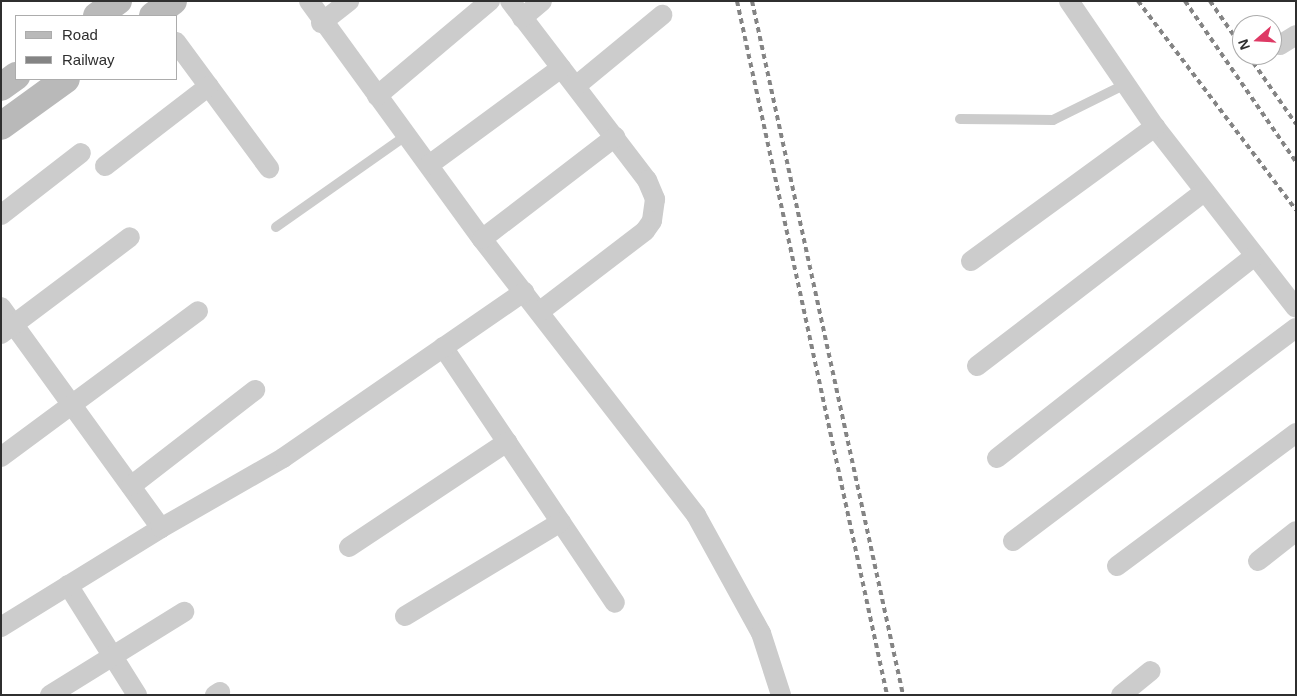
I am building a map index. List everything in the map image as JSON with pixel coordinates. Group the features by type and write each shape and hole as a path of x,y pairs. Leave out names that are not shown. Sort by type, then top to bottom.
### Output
{"street":[{"path":"98,15 118,1"},
{"path":"308,1 321,23 407,135 482,239 696,516 761,633 781,695"},
{"path":"321,23 349,1"},
{"path":"377,96 490,1"},
{"path":"510,1 615,137 653,190 655,209 652,221 645,231 539,312"},
{"path":"522,18 542,1"},
{"path":"1069,1 1155,127 1296,308"},
{"path":"576,86 662,15"},
{"path":"178,45 269,168"},
{"path":"429,165 561,68"},
{"path":"1,87 15,77"},
{"path":"1,126 65,80"},
{"path":"105,166 208,86"},
{"path":"971,261 1155,127"},
{"path":"482,239 615,137"},
{"path":"1,215 81,153"},
{"path":"977,366 1205,191"},
{"path":"8,330 130,237"},
{"path":"997,458 1255,256"},
{"path":"1,627 161,528 283,458 524,292"},
{"path":"1,307 8,330 71,406 161,528"},
{"path":"1,457 198,311"},
{"path":"1014,541 1296,328"},
{"path":"443,347 615,603"},
{"path":"130,486 255,390"},
{"path":"1117,566 1296,433"},
{"path":"349,547 507,442"},
{"path":"405,616 561,522"},
{"path":"1258,561 1296,532"},
{"path":"68,585 137,695"},
{"path":"50,695 184,612"},
{"path":"1121,695 1151,671"}],"lane":[{"path":"960,119 1053,120 1126,84"},
{"path":"276,227 407,135"}],"railway":[{"path":"737,1 887,695"},
{"path":"752,1 903,695"},
{"path":"1138,1 1296,210"},
{"path":"1185,1 1296,162"},
{"path":"1210,1 1232,33"},
{"path":"1255,65 1296,124"}]}
